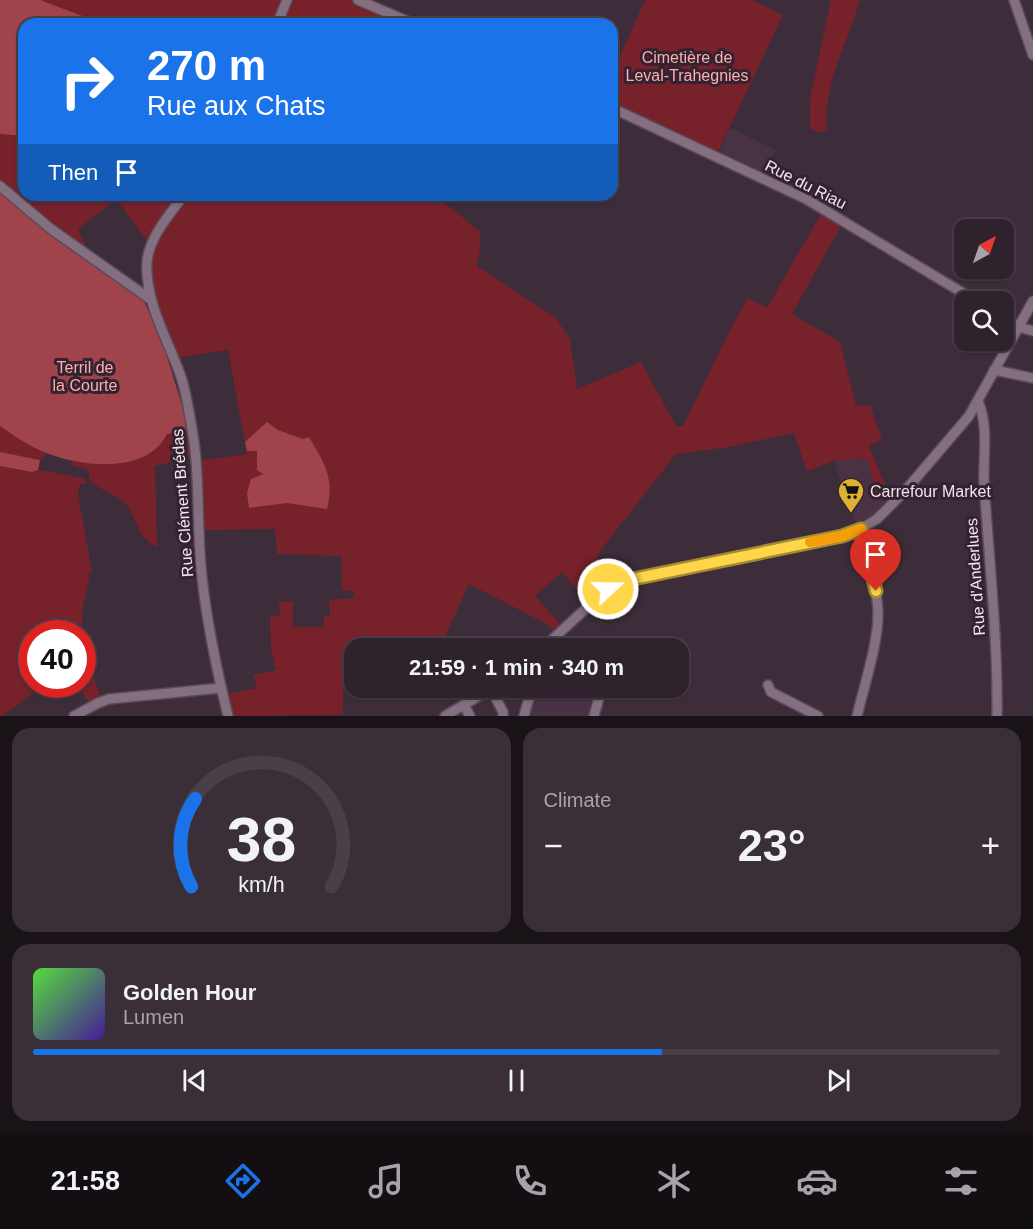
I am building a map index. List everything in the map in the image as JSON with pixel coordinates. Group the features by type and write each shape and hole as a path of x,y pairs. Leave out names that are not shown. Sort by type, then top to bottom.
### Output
{"street":[{"path":"280,18 287,0"},
{"path":"358,0 400,18"},
{"path":"1014,0 1033,55"},
{"name":"Rue du Riau","path":"618,111 806,199 960,291"},
{"path":"0,186 51,229 150,299"},
{"name":"Rue Clément Brédas","path":"180,201 149,250 147,262 150,299 181,378 191,424 196,458 202,577 228,716"},
{"path":"554,638 595,600 620,583 842,536 861,529 877,519 903,493 969,416 1033,302"},
{"path":"1014,324 1033,331"},
{"path":"994,370 1033,378"},
{"name":"Rue d'Anderlues","path":"978,401 984,419 984,477 997,716"},
{"path":"857,716 878,613 876,591 861,529"},
{"path":"768,685 771,692 819,716"},
{"path":"74,716 109,699 221,688"},
{"path":"445,716 476,698"},
{"path":"497,698 503,716"},
{"path":"524,716 529,698"},
{"path":"594,716 599,698"},
{"path":"464,705 470,716"}],"shaded area":[{"path":"730,128 776,150 765,174 718,154"},
{"path":"859,457 868,462 874,481 876,490 873,492 872,503 882,494 894,494 873,515 856,524 834,461"},
{"path":"526,698 599,698 593,716 520,716"}],"green space":[{"path":"0,0 40,0 88,18 18,18 18,136 0,134"},
{"path":"40,0 285,0 277,18 88,18"},
{"path":"291,0 351,0 393,18 283,18"},
{"name":"Cimetière de Leval-Trahegnies","path":"645,0 752,0 783,15 717,154 618,107 618,61"},
{"path":"831,0 860,0 832,81 826,114 827,131 818,132 810,128 810,98"},
{"path":"0,134 18,136 18,198 0,183"},
{"name":"Terril de la Courte","path":"0,191 49,232 144,301 163,344 190,431 167,434 158,447 145,456 131,461 97,464 63,459 49,454 17,438 0,426"},
{"path":"21,201 113,201 78,229 89,253"},
{"path":"118,201 177,201 149,243"},
{"path":"183,201 441,201 480,232 477,266 556,318 570,339 577,389 641,362 676,426 683,426 748,298 767,308 821,214 841,226 792,314 840,342 856,406 870,405 882,439 869,446 889,494 882,494 871,503 873,492 876,490 868,462 863,458 834,461 807,471 794,433 729,447 676,454 600,551 590,585 594,592 586,599 562,572 535,596 560,624 553,630 547,624 469,584 445,638 344,638 343,715 232,716 227,694 257,688 253,675 276,670 271,650 270,616 280,616 279,602 293,601 293,627 323,627 324,616 330,616 329,600 354,598 354,591 342,590 341,556 277,554 275,529 206,530 202,527 199,464 203,460 247,454 228,350 176,358 151,288 150,259 156,240"},
{"path":"267,422 278,430 303,439 309,437 329,479 327,509 287,503 249,508 247,493 251,479 263,474 257,470 257,451 247,451 245,442"},
{"path":"0,426 46,454 40,460 0,452"},
{"path":"190,431 193,457 155,466 157,547 146,539 124,502 92,482 88,470 71,465 72,461 112,464 138,459 159,446 167,434"},
{"path":"0,452 40,460 38,470 32,472 0,466"},
{"path":"0,466 84,478 87,484 80,484 78,494 92,572 88,573 82,620 18,620 18,698 27,698 0,716"},
{"path":"96,683 101,699 90,704 86,698 96,698"}],"slow traffic":[{"path":"810,542 842,536 861,529 864,541"}],"place":[{"name":"Carrefour Market","path":"851,514"}],"route":[{"path":"608,589 633,579 842,536 861,529 876,591"}]}
